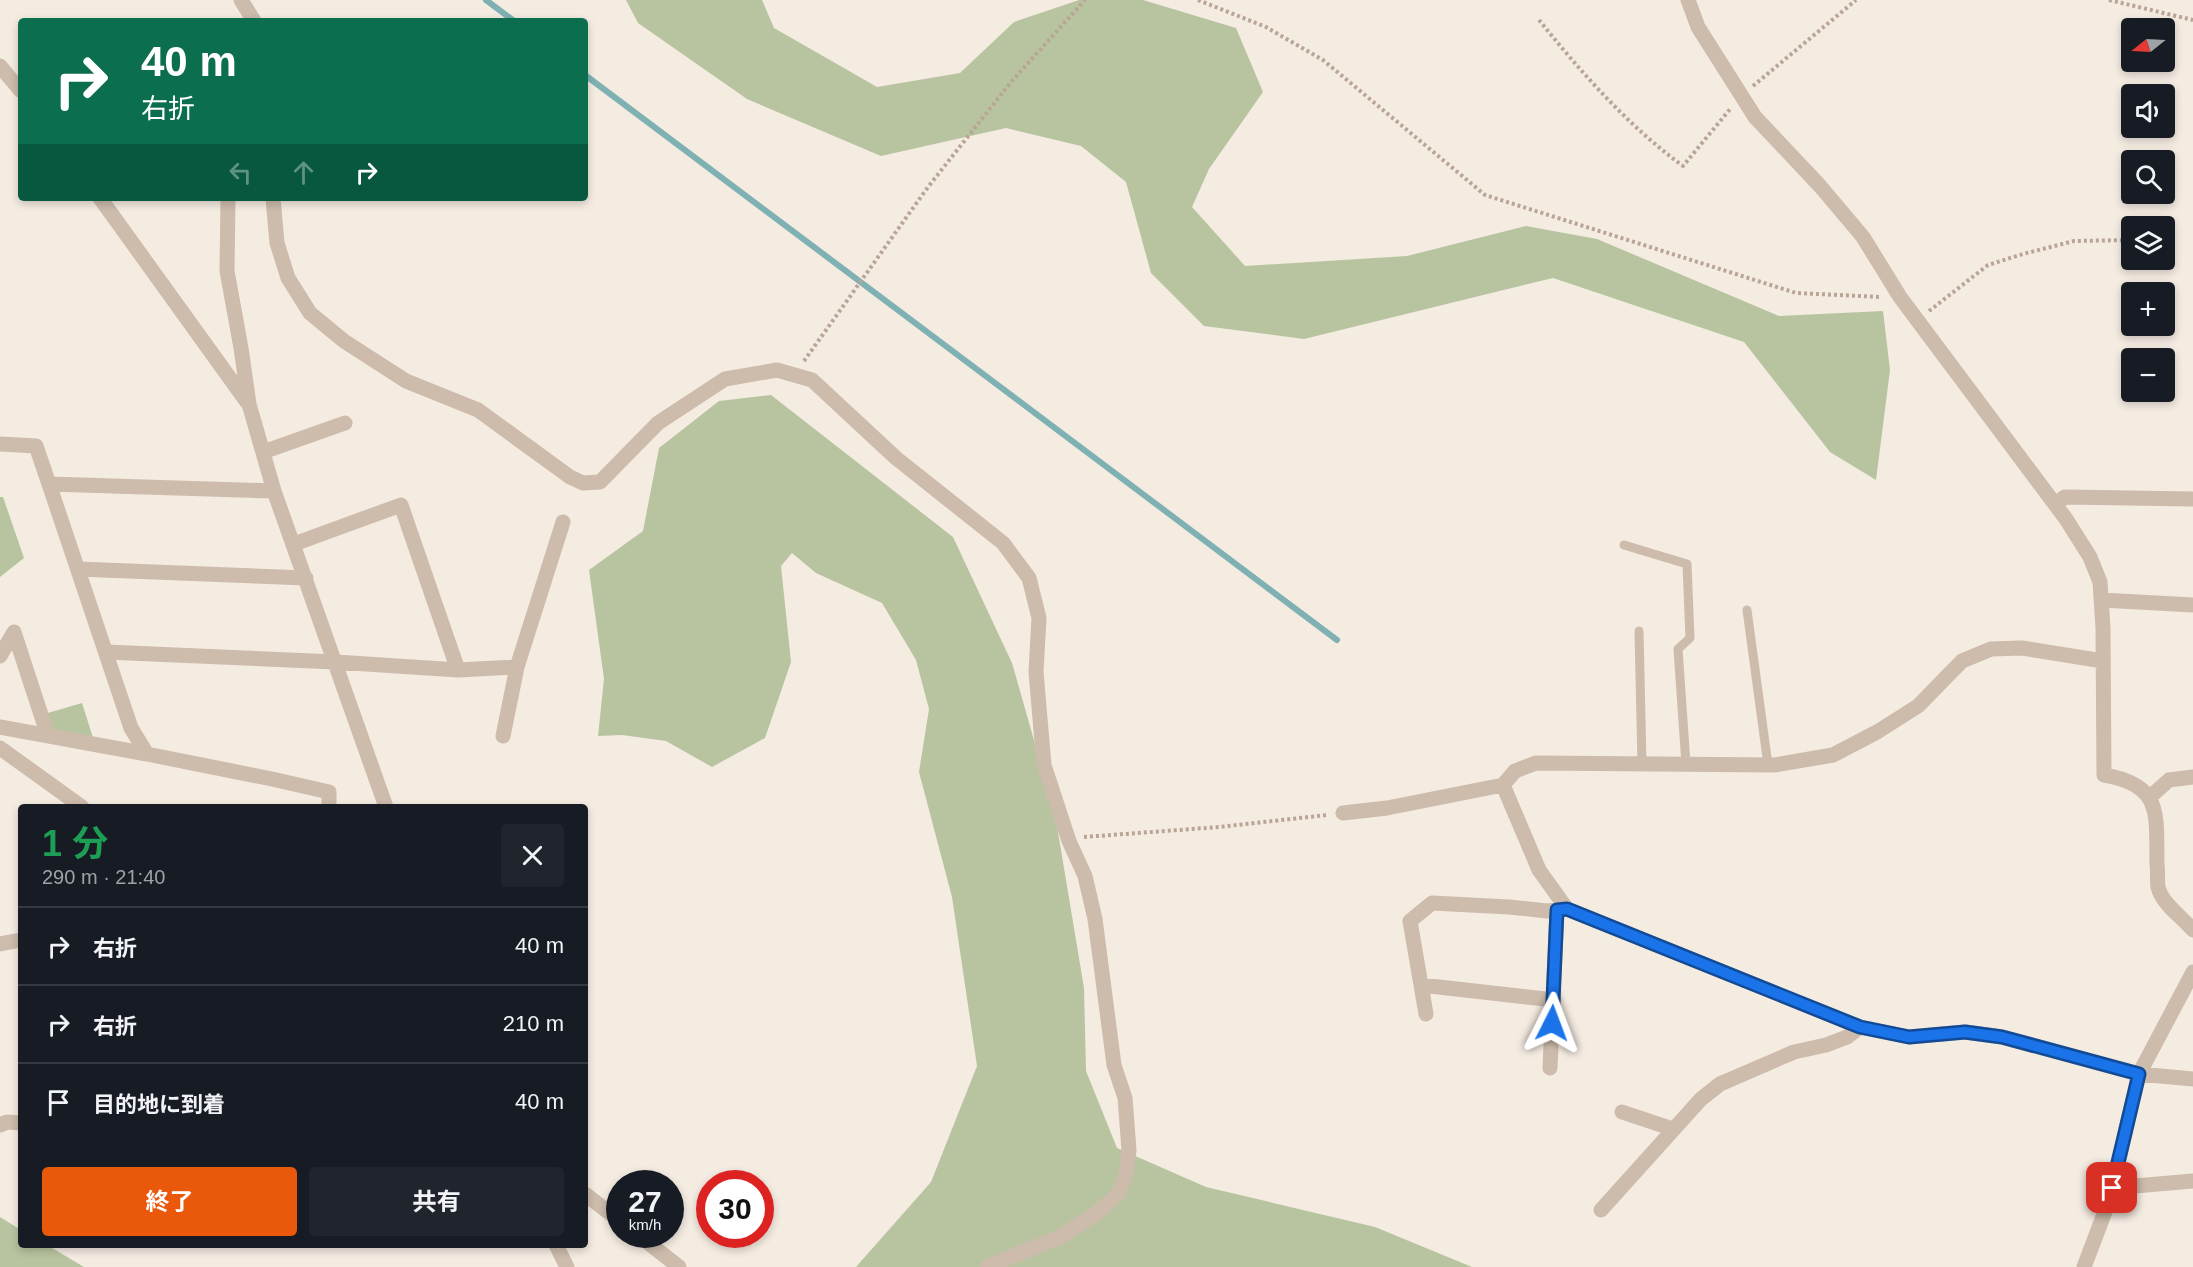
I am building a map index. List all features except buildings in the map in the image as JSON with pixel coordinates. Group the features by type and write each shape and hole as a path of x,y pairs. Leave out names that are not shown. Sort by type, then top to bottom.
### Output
{"street":[{"path":"241,0 252,18"},
{"path":"1688,0 1698,27 1755,117 1820,186 1863,237 1916,320 2055,504 2090,557 2100,582 2104,775 2120,778 2144,790 2150,797 2156,831 2158,887 2165,901 2193,930"},
{"path":"0,66 18,87"},
{"path":"102,201 249,404"},
{"path":"228,201 227,271 249,404 274,491 385,804"},
{"path":"273,201 277,243 288,278 310,313 344,341 406,381 478,410 570,477 583,483 600,482 658,423 724,379 777,370 813,380 896,458 1003,543 1029,578 1039,618 1036,672 1044,765 1069,838 1085,876 1095,919 1114,1065 1125,1098 1129,1150 1126,1175 1118,1194 1098,1212 1062,1236 987,1267"},
{"path":"263,452 345,423"},
{"path":"0,444 36,446 131,728 147,754"},
{"path":"49,484 274,491"},
{"path":"2055,504 2065,497 2193,499"},
{"path":"294,544 401,505 458,670"},
{"path":"503,736 517,667 563,522"},
{"path":"78,569 306,578"},
{"path":"2101,600 2193,605"},
{"path":"0,656 14,632 48,736"},
{"path":"1343,813 1388,807 1503,785 1515,771 1536,763 1768,765 1833,755 1877,732 1918,706 1962,662 1991,649 2022,648 2103,661"},
{"path":"106,652 458,670 517,667"},
{"path":"0,727 147,754 329,792 329,804"},
{"path":"0,748 78,804"},
{"path":"2150,797 2169,780 2193,777"},
{"path":"1503,785 1539,870 1562,910 1550,1068"},
{"path":"1425,1014 1410,921 1432,903 1547,911 1562,910 1860,1027 1909,1037 1965,1032 2002,1037 2139,1074 2193,1079"},
{"path":"0,944 18,941"},
{"path":"2084,1267 2106,1210 2139,1074 2193,972"},
{"path":"1421,985 1554,1000"},
{"path":"1601,1210 1701,1099 1720,1084 1794,1052 1826,1045 1847,1037 1860,1027"},
{"path":"1622,1112 1673,1129"},
{"path":"0,1125 7,1122 18,1123"},
{"path":"2112,1188 2193,1181"},
{"path":"588,1196 606,1210"},
{"path":"558,1248 567,1267"},
{"path":"655,1248 679,1267"}],"lane":[{"path":"1624,545 1686,564 1690,638 1678,649 1686,764"},
{"path":"1747,610 1768,765"},
{"path":"1639,631 1642,764"}],"path":[{"path":"795,374 928,187 1011,82 1085,0"},
{"path":"1198,0 1266,27 1323,60 1485,195 1796,293 1900,297"},
{"path":"1539,20 1577,67 1660,149 1683,166 1741,96 1856,0"},
{"path":"2109,0 2193,20"},
{"path":"1916,320 1988,265 2074,242 2121,240"},
{"path":"1069,838 1219,827 1343,813"}],"green space":[{"path":"626,0 762,0 774,28 877,87 960,73 1014,22 1079,0 1143,0 1236,28 1263,92 1209,169 1192,207 1245,266 1407,256 1526,226 1597,239 1779,316 1883,311 1890,370 1876,480 1830,452 1744,342 1553,278 1304,339 1204,326 1151,273 1126,182 1081,146 1006,128 881,156 747,99 638,23"},
{"path":"771,395 953,537 1012,663 1055,814 1084,988 1086,1071 1117,1148 1206,1187 1375,1227 1472,1267 856,1267 931,1182 977,1066 952,897 919,772 929,709 916,660 882,603 816,573 792,553 781,566 791,662 765,738 712,767 666,741 622,735 598,736 604,679 589,570 643,531 659,448 719,401"},
{"path":"0,497 3,497 24,558 0,577"},
{"path":"82,703 95,744 48,736 41,715"},
{"path":"0,1217 18,1228 18,1248 52,1248 84,1267 0,1267"}],"waterway":[{"path":"486,0 510,18"},
{"path":"588,77 1337,640"}],"route":[{"path":"1552,1023 1557,910 1567,909 1860,1027 1909,1037 1965,1032 2002,1037 2139,1074 2112,1188"}]}
